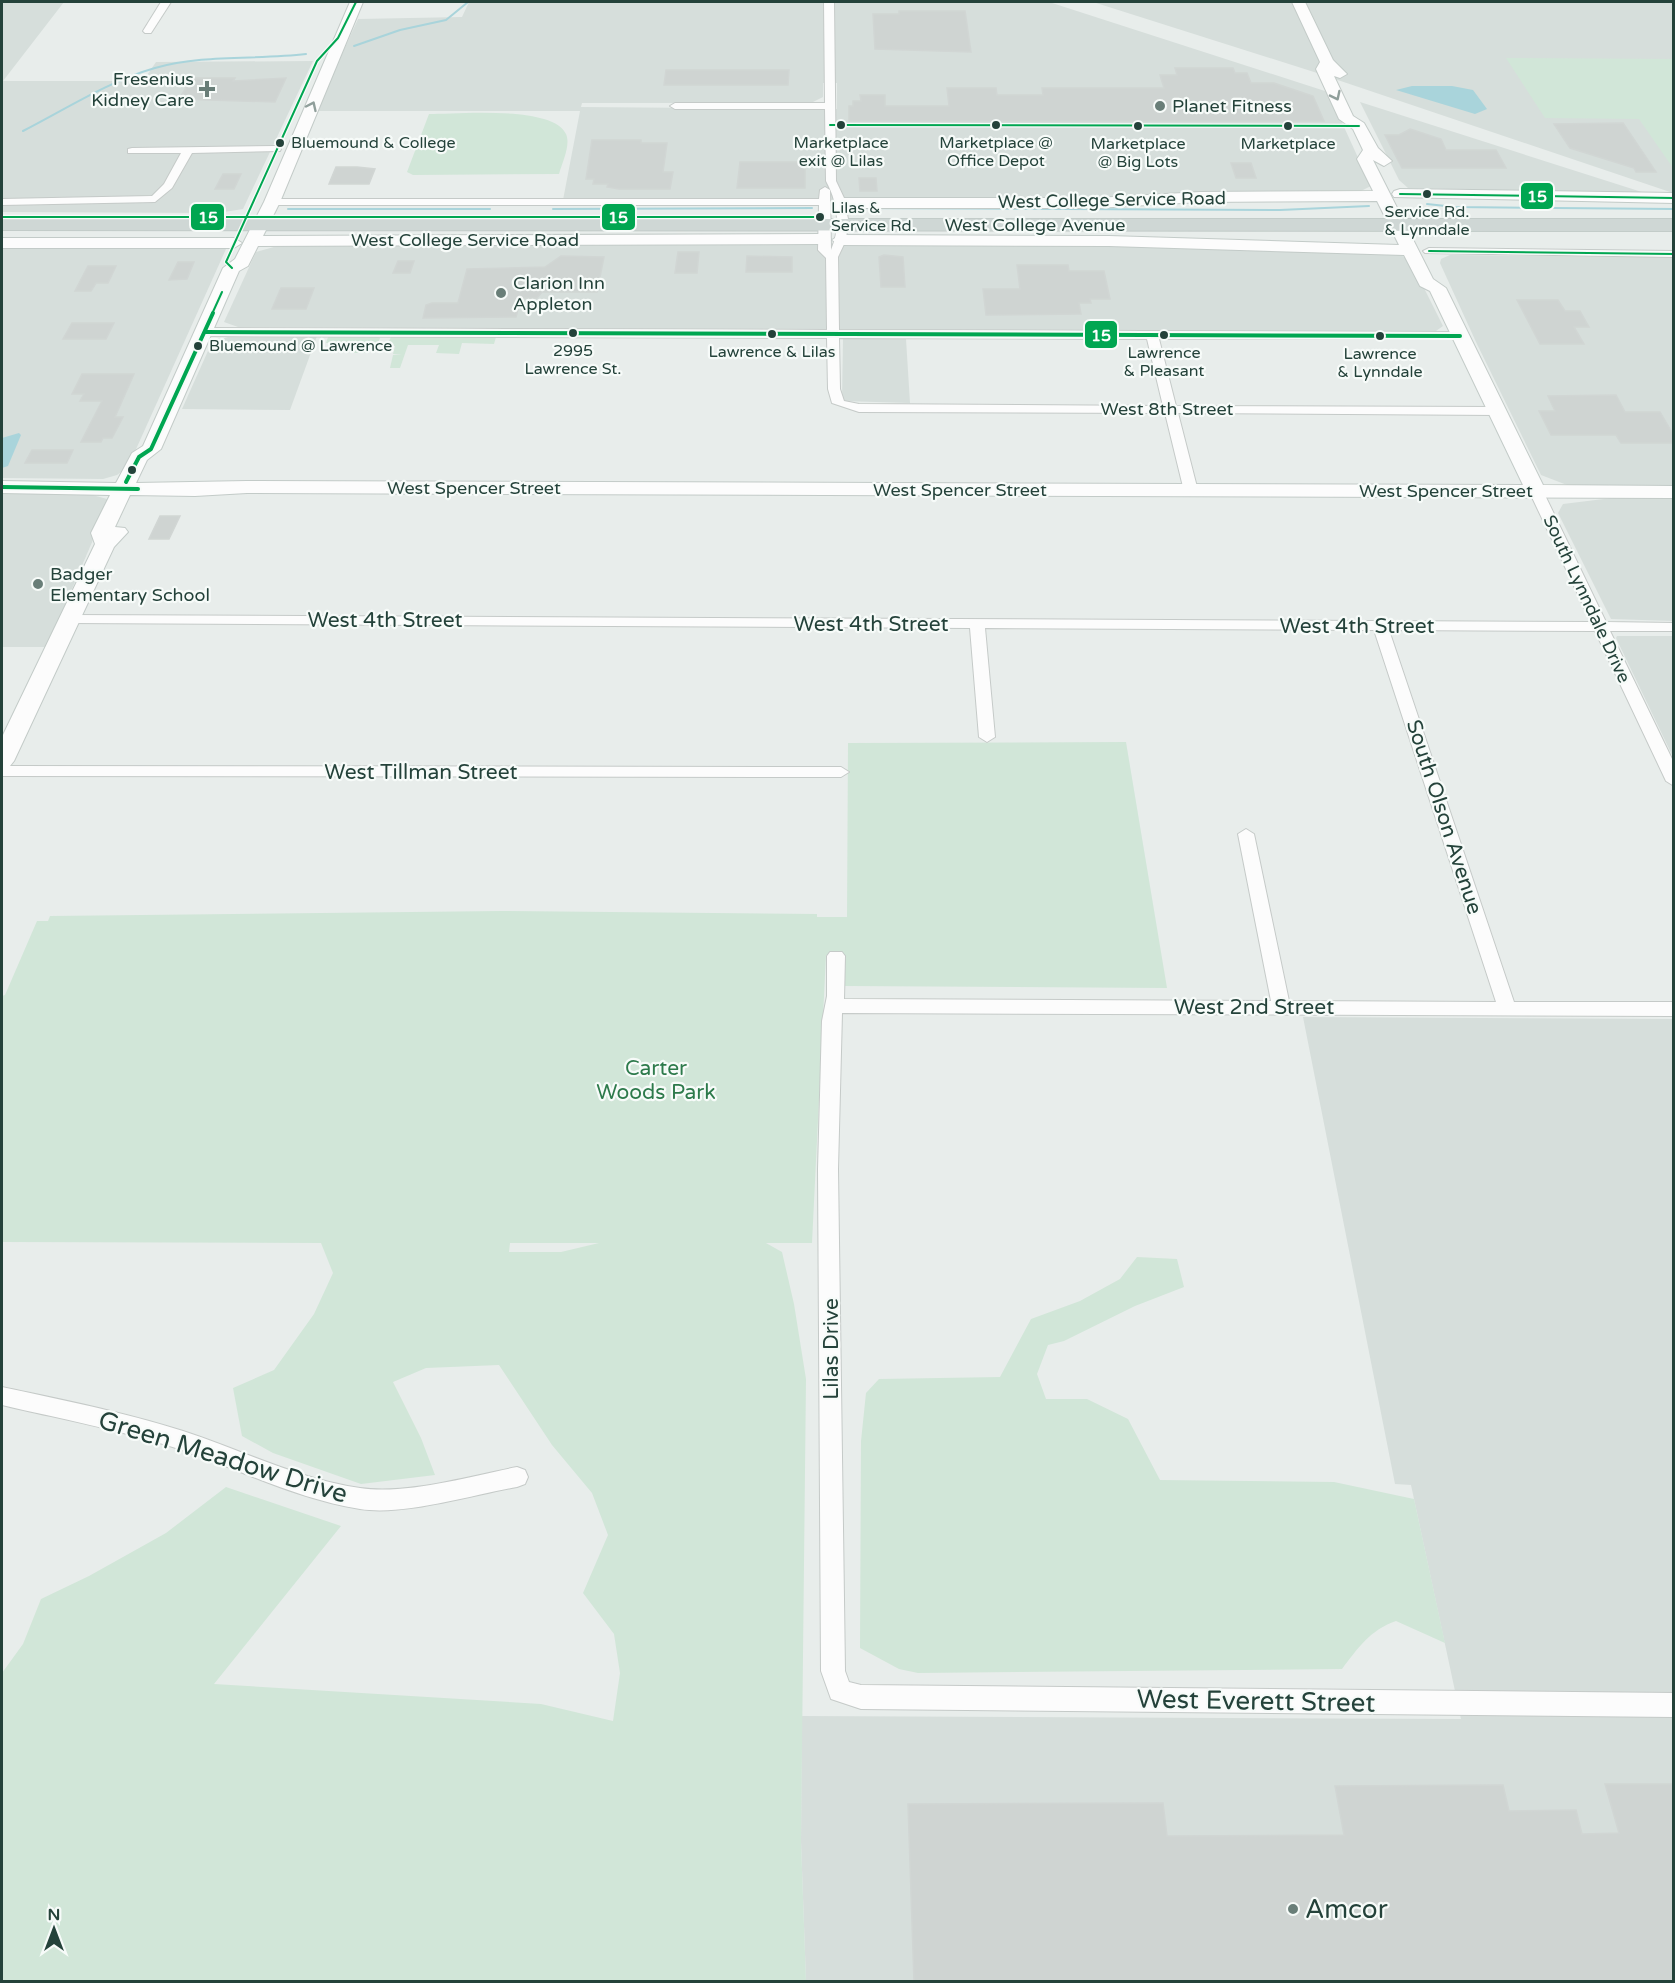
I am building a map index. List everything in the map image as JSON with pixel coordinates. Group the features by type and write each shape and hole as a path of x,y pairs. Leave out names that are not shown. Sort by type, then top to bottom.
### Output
{"main road":[{"path":"1360,217 1375,211 1389,197"},
{"name":"West College Avenue","path":"2,225 257,222 522,210 832,221 1077,233 1405,221 1674,217"},
{"name":"West College Avenue","path":"2,218 257,222 591,232 832,221 1360,217 1450,225 1674,225"},
{"path":"1421,248 1434,233 1450,225"}],"street":[{"path":"148,31 166,2"},
{"path":"2,760 105,544 117,534 132,485 154,456 151,449 232,268 242,262 257,222 274,154 317,61 338,38 356,2"},
{"path":"829,2 831,181 836,188 832,221 824,250 832,257"},
{"name":"South Lynndale Drive","path":"1299,2 1327,62 1323,69 1343,111 1347,119 1359,126 1371,150 1365,159 1443,282 1437,288 1674,781"},
{"path":"232,268 226,262 234,243 257,222 285,172 294,145 334,59 340,42 338,38"},
{"path":"675,106 830,106"},
{"path":"132,151 250,151 274,154 285,152 280,166 285,172"},
{"path":"2,202 156,199 165,190 188,151"},
{"name":"West College Service Road","path":"832,221 1200,197 1674,198"},
{"path":"832,221 838,250 832,257 833,335"},
{"name":"West College Service Road","path":"1077,233 1421,248 1674,254"},
{"path":"2,243 234,243"},
{"path":"205,332 1460,336"},
{"name":"West 8th Street","path":"833,335 834,397 838,403 859,408 1497,411"},
{"path":"1152,336 1191,491"},
{"name":"West Spencer Street","path":"2,487 132,485 219,490 247,488 1674,492"},
{"name":"West 4th Street","path":"69,619 1674,627"},
{"path":"977,625 987,737"},
{"name":"South Olson Avenue","path":"1380,626 1507,1009"},
{"name":"West Tillman Street","path":"2,771 841,772"},
{"path":"1246,834 1281,1007"},
{"name":"Lilas Drive","path":"836,956 835,1006 831,1021 828,1169 833,1671 840,1691"},
{"name":"West 2nd Street","path":"835,1006 1674,1009"},
{"name":"Green Meadow Drive","path":"2,1396 138,1427 184,1441 276,1478 361,1499 404,1498 517,1477"},
{"name":"West Everett Street","path":"840,1691 850,1696 885,1697 1674,1705"}],"shaded area":[{"path":"2,2 64,2 3,81 143,81 156,62 313,61 243,209 218,213 2,212"},
{"path":"469,2 1049,2 1328,92 1371,186 1361,191 1197,194 1102,200 563,200 580,111 316,111 358,19 462,17","holes":["823,83 837,83 837,109 581,107 582,103 811,103 823,97"]},
{"path":"1093,2 1673,2 1673,193 1314,72"},
{"path":"1360,102 1648,194 1408,188 1399,180"},
{"path":"1089,244 1396,254 1405,257 1416,272 1443,326 1436,331 1427,332 238,327 224,322 256,252 281,245"},
{"path":"2,246 197,246 226,249 128,467 117,475 103,479 2,478"},
{"path":"1450,255 1673,257 1673,487 1567,485 1541,475 1440,263 1441,259"},
{"path":"231,336 317,336 290,410 182,409 212,342"},
{"path":"843,339 906,339 910,403 842,401"},
{"name":"Badger Elementary School","path":"2,494 89,494 107,499 108,505 47,647 2,647"},
{"path":"1620,497 1673,497 1673,621 1611,619 1558,513 1563,504"},
{"path":"1617,636 1673,636 1673,757 1616,638"},
{"path":"1303,1017 1673,1019 1673,1981 806,1981 801,1841 802,1716 1461,1719 1411,1485 1395,1484"}],"green space":[{"path":"1506,58 1673,59 1673,168 1639,119 1545,118"},
{"path":"503,113 543,119 557,125 567,138 559,174 413,175 407,172 429,114"},
{"path":"328,337 380,338 377,346 368,346 365,353 353,353 359,343 326,343"},
{"path":"391,337 496,337 494,344 462,343 459,354 436,353 439,345 408,345 400,368 390,368 393,355 402,354 393,354 395,346 387,345"},
{"name":"Carter Woods Park","path":"1126,742 1167,988 844,986 844,955 826,955 812,1243 766,1243 782,1252 794,1304 806,1379 801,1841 806,1981 2,1981 2,1673 23,1644 41,1599 89,1576 166,1533 226,1487 341,1526 214,1684 541,1704 613,1721 620,1673 614,1634 583,1593 608,1535 592,1493 552,1445 499,1365 426,1368 393,1382 421,1438 435,1475 361,1484 273,1453 242,1436 233,1388 274,1370 314,1314 333,1273 321,1243 2,1242 2,996 5,995 37,921 48,921 50,916 501,911 817,914 817,917 847,917 848,743","holes":["510,1243 599,1243 561,1252 509,1252"]},
{"path":"1137,1257 1177,1259 1184,1287 1135,1306 1064,1341 1048,1345 1037,1374 1046,1399 1087,1399 1128,1419 1160,1480 1334,1482 1414,1499 1445,1643 1396,1621 1372,1635 1359,1647 1342,1669 918,1673 899,1669 860,1648 861,1441 866,1393 879,1379 1000,1377 1031,1319 1080,1301 1120,1279"}],"water":[{"path":"1412,86 1452,86 1473,90 1487,109 1475,114 1396,90"},
{"path":"19,433 21,435 8,466 2,468 2,438"}],"building":[{"path":"899,11 965,11 971,52 875,49 873,14 899,14"},
{"path":"1175,68 1233,68 1235,73 1247,73 1251,83 1274,83 1313,96 1324,121 849,121 849,106 853,106 853,101 861,101 860,95 885,95 885,106 949,106 947,88 996,88 997,95 1043,95 1042,88 1164,88 1160,75 1177,75"},
{"path":"666,70 789,70 788,85 664,85"},
{"path":"192,78 235,78 233,81 286,78 275,102 179,99"},
{"path":"1623,123 1656,172 1636,172 1634,168 1570,148 1554,124"},
{"path":"1410,129 1441,139 1446,150 1496,150 1506,168 1402,168 1385,135 1399,135"},
{"path":"592,140 641,140 641,143 667,143 663,172 673,172 670,189 619,189 607,187 608,184 593,184 594,179 586,179"},
{"path":"740,162 805,162 805,188 737,188"},
{"path":"1231,163 1251,163 1256,178 1236,178"},
{"path":"336,167 375,169 369,184 329,184"},
{"path":"223,174 241,174 234,189 215,189"},
{"path":"859,178 876,178 877,191 860,191"},
{"path":"678,252 699,252 697,273 675,273"},
{"path":"884,255 903,257 905,287 881,287 879,257"},
{"path":"561,256 604,257 597,292 542,292 537,298 521,298 516,317 423,318 426,305 458,303 467,269 545,267"},
{"path":"747,256 792,257 792,272 746,272"},
{"path":"398,261 414,261 410,273 393,273"},
{"path":"178,262 194,262 187,279 169,280"},
{"path":"1017,265 1068,265 1069,271 1104,271 1110,299 1090,299 1091,303 1079,303 1081,314 986,315 983,289 1020,289"},
{"path":"88,266 116,266 108,283 96,283 91,291 75,291"},
{"path":"281,288 314,288 306,309 272,309"},
{"path":"1517,300 1558,300 1565,311 1580,311 1589,327 1574,327 1584,344 1540,344"},
{"path":"72,323 114,323 106,339 63,339"},
{"path":"82,374 134,374 115,417 123,417 112,438 103,438 101,442 81,442 102,401 80,401 84,394 72,394"},
{"path":"1616,395 1625,412 1660,412 1674,436 1674,443 1621,443 1616,435 1551,435 1539,411 1555,411 1548,396"},
{"path":"32,450 73,450 67,463 25,463"},
{"path":"160,516 180,516 169,539 149,539"},
{"name":"Amcor","path":"1605,1784 1674,1784 1674,1982 914,1982 908,1804 1163,1803 1167,1836 1344,1835 1335,1786 1503,1785 1509,1811 1576,1810 1582,1834 1619,1833"}],"waterway":[{"path":"354,46 400,30 446,20 468,2"},
{"path":"23,131 104,88 155,68 211,59 306,54"},
{"path":"1427,204 1455,207 1674,209"},
{"path":"853,208 1280,210 1369,206"},
{"path":"553,209 812,208"},
{"path":"288,209 490,209"}],"transit line":[{"name":"15","path":"232,268 226,262 317,61 338,38 356,2"},
{"name":"15","path":"830,125 1359,126"},
{"name":"15","path":"1400,194 1674,198"},
{"name":"15","path":"2,217 824,217"},
{"name":"15","path":"1429,251 1674,254"},
{"name":"15","path":"126,482 139,457 151,449 222,292"},
{"name":"15","path":"205,332 1460,336"},
{"name":"15","path":"2,487 138,489"}],"place":[{"name":"Fresenius Kidney Care","path":"207,89"},
{"name":"Planet Fitness","path":"1160,106"},
{"name":"Marketplace exit @ Lilas","path":"841,125"},
{"name":"Marketplace @ Office Depot","path":"996,125"},
{"name":"Marketplace @ Big Lots","path":"1138,126"},
{"name":"Marketplace","path":"1288,126"},
{"name":"Bluemound & College","path":"280,143"},
{"name":"Service Rd. & Lynndale","path":"1427,194"},
{"name":"Lilas & Service Rd.","path":"820,217"},
{"name":"Clarion Inn Appleton","path":"501,293"},
{"name":"2995 Lawrence St.","path":"573,333"},
{"name":"Lawrence & Lilas","path":"772,334"},
{"name":"Lawrence & Pleasant","path":"1164,335"},
{"name":"Lawrence & Lynndale","path":"1380,336"},
{"name":"Bluemound @ Lawrence","path":"198,346"},
{"name":"Badger Elementary School","path":"38,584"},
{"name":"Amcor","path":"1293,1909"}]}
